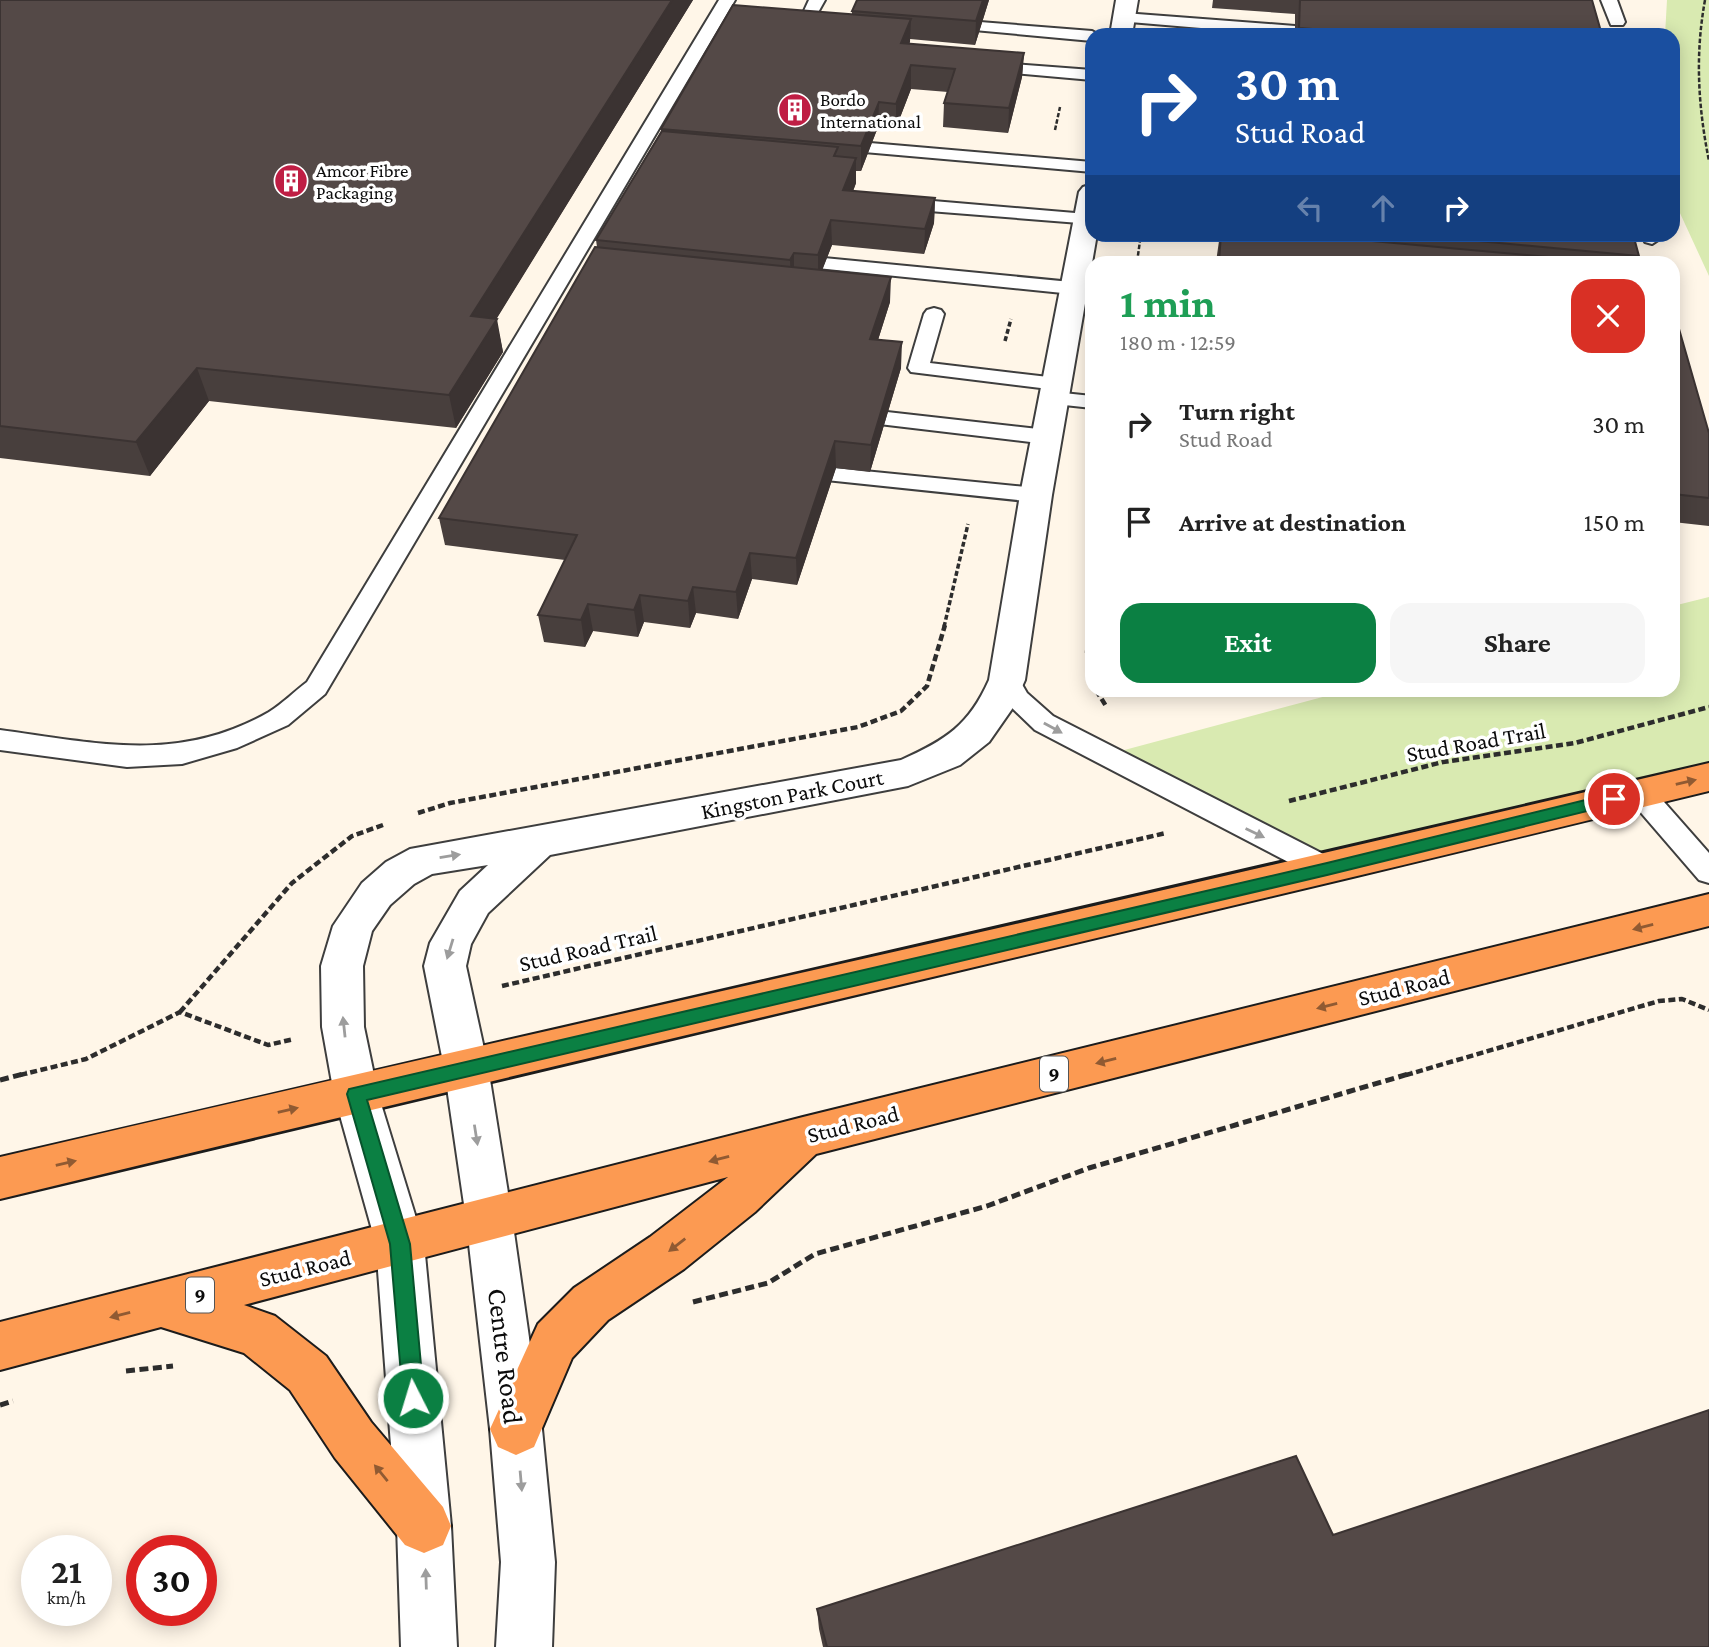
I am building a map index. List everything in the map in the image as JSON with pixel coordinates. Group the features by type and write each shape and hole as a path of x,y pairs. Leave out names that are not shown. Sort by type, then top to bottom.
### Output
{"highway":[{"path":"0,1178 466,1067 1327,869 1709,776"},
{"name":"Stud Road","path":"0,1346 803,1137 1709,910"},
{"path":"516,1429 555,1341 592,1304 667,1253 739,1198 803,1137"},
{"path":"162,1304 258,1333 308,1373 353,1440 424,1526"}],"street":[{"name":"Kingston Park Court","path":"356,1094 343,1027 342,966 353,926 376,894 400,873 424,860 538,842 908,772 947,755 976,733 994,709 1007,680 1055,391 1083,289 1085,261"},
{"path":"466,1067 445,966 451,943 474,902 538,842"},
{"name":"Centre Road","path":"466,1067 516,1429 528,1562 524,1647"},
{"path":"356,1094 400,1244 424,1526 429,1647"}],"lane":[{"path":"0,740 127,757 182,754 228,741 279,718 316,688 727,0"},
{"path":"1609,0 1617,22"},
{"path":"1124,18 1256,28"},
{"path":"980,27 1085,35"},
{"path":"972,66 1085,74"},
{"path":"870,148 1085,166"},
{"path":"876,202 1085,206"},
{"path":"824,264 1083,289"},
{"path":"934,314 918,368 997,377 1085,400"},
{"path":"887,419 1047,437"},
{"path":"834,475 1036,495"},
{"path":"1007,680 1018,699 1044,723 1327,869"},
{"path":"1640,793 1709,872"}],"path":[{"path":"1705,0 1697,43 1698,107 1709,161"},
{"path":"1047,163 1068,73"},
{"path":"997,377 1019,283"},
{"path":"412,815 450,803 858,727 901,711 927,686 950,608 975,489"},
{"name":"Stud Road Trail","path":"1283,802 1443,762 1575,743 1709,707"},
{"path":"0,1080 86,1059 180,1012 292,883 352,836 388,823"},
{"name":"Stud Road Trail","path":"451,1001 505,985 1170,832"},
{"path":"687,1303 768,1283 815,1254 987,1206 1090,1168 1659,1001 1682,999 1709,1010"},
{"path":"180,1012 268,1045 343,1027"},
{"path":"113,1374 178,1366"},
{"path":"0,1405 25,1398"}],"green space":[{"path":"1667,0 1709,0 1709,276 1680,213 1680,28 1665,28"},
{"path":"1709,597 1709,777 1327,869 1102,756 1323,697 1680,697 1680,604"}],"building":[{"name":"Amcor Fibre Packaging","path":"0,0 672,0 471,316 497,319 449,395 197,368 136,442 0,426"},
{"path":"857,0 983,0 976,21 852,11"},
{"path":"1300,0 1592,0 1600,28 1299,28"},
{"name":"Bordo International","path":"733,5 911,19 901,43 1024,53 1009,108 944,103 955,69 911,65 896,104 879,102 861,146 661,129"},
{"path":"662,131 838,147 834,156 856,158 843,190 935,198 925,229 831,220 818,255 794,253 790,260 596,240"},
{"path":"1220,242 1383,242 1537,256 1219,256"},
{"path":"1489,242 1635,242 1639,256"},
{"path":"595,247 891,277 870,339 902,342 871,445 835,441 796,558 750,553 736,592 693,587 688,601 640,595 634,610 588,604 581,620 538,615 577,535 439,518"},
{"path":"1680,332 1709,433 1709,498 1680,495"},
{"path":"1709,1410 1709,1647 827,1647 817,1609 1296,1456 1333,1535"}],"place":[{"name":"Bordo International","path":"795,110"},
{"name":"Amcor Fibre Packaging","path":"291,181"}],"route":[{"path":"413,1398 400,1244 356,1094 1327,869 1614,799"}]}
